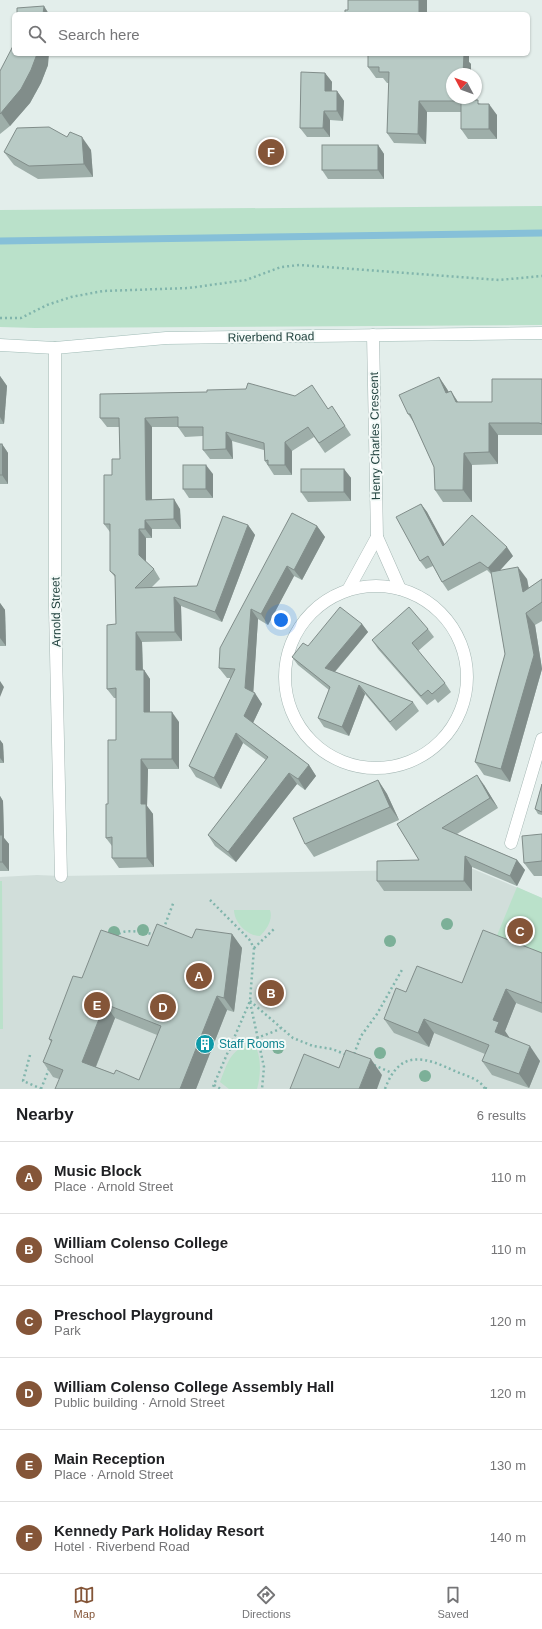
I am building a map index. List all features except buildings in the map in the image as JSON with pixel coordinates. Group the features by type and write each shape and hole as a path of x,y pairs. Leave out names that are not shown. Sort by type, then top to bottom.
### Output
{"street":[{"name":"Riverbend Road","path":"0,345 55,348 166,338 542,333"},
{"name":"Henry Charles Crescent","path":"373,335 377,537 400,589"},
{"name":"Arnold Street","path":"55,348 55,607 61,876"},
{"name":"Henry Charles Crescent","path":"348,590 377,537"},
{"path":"365,586 383,586 400,589 420,597 438,610 452,626 462,645 467,666 467,688 462,709 452,728 438,745 420,758 400,766 378,769 357,767 336,760 318,748 303,733 292,714 286,693 285,671 289,650 298,630 311,613 328,600 348,590 365,586"},
{"path":"511,843 542,739"}],"path":[{"path":"0,318 21,318 47,305 65,299 103,291 189,288 246,280 281,267 300,265 499,280 542,276"},
{"path":"210,900 249,939 254,948 250,1001 264,1067 262,1089"},
{"path":"114,939 118,933 125,931 156,934 166,925 174,901"},
{"path":"254,948 274,929"},
{"path":"250,1001 292,1038 313,1046 332,1048 352,1057 361,1036 377,1014 403,968"},
{"path":"212,1089 250,1001"},
{"path":"228,1051 239,1044 281,1028"},
{"path":"30,1055 23,1081 42,1089 50,1066"},
{"path":"385,1089 392,1073 399,1065 413,1059 434,1061 479,1082 485,1088 489,1089"},
{"path":"372,1065 392,1073"},
{"path":"214,1085 221,1089"}],"shaded area":[{"path":"473,869 542,898 542,1089 0,1089 0,877 37,875 61,876"}],"green space":[{"path":"542,206 542,325 0,327 0,210"},
{"path":"0,881 2,881 3,1029 0,1029"},
{"path":"517,887 542,898 542,964 493,945"},
{"path":"234,910 270,910 271,917 267,927 260,936 250,934 242,928 236,919"},
{"path":"253,1043 258,1053 260,1065 257,1089 229,1089 220,1082 228,1062 239,1049"}],"waterway":[{"path":"0,241 542,233"}],"place":[{"name":"Kennedy Park Holiday Resort","path":"271,152"},
{"name":"Preschool Playground","path":"520,931"},
{"name":"Music Block","path":"199,976"},
{"name":"William Colenso College","path":"271,993"},
{"name":"Main Reception","path":"97,1005"},
{"name":"William Colenso College Assembly Hall","path":"163,1007"},
{"name":"Staff Rooms","path":"205,1044"}]}
